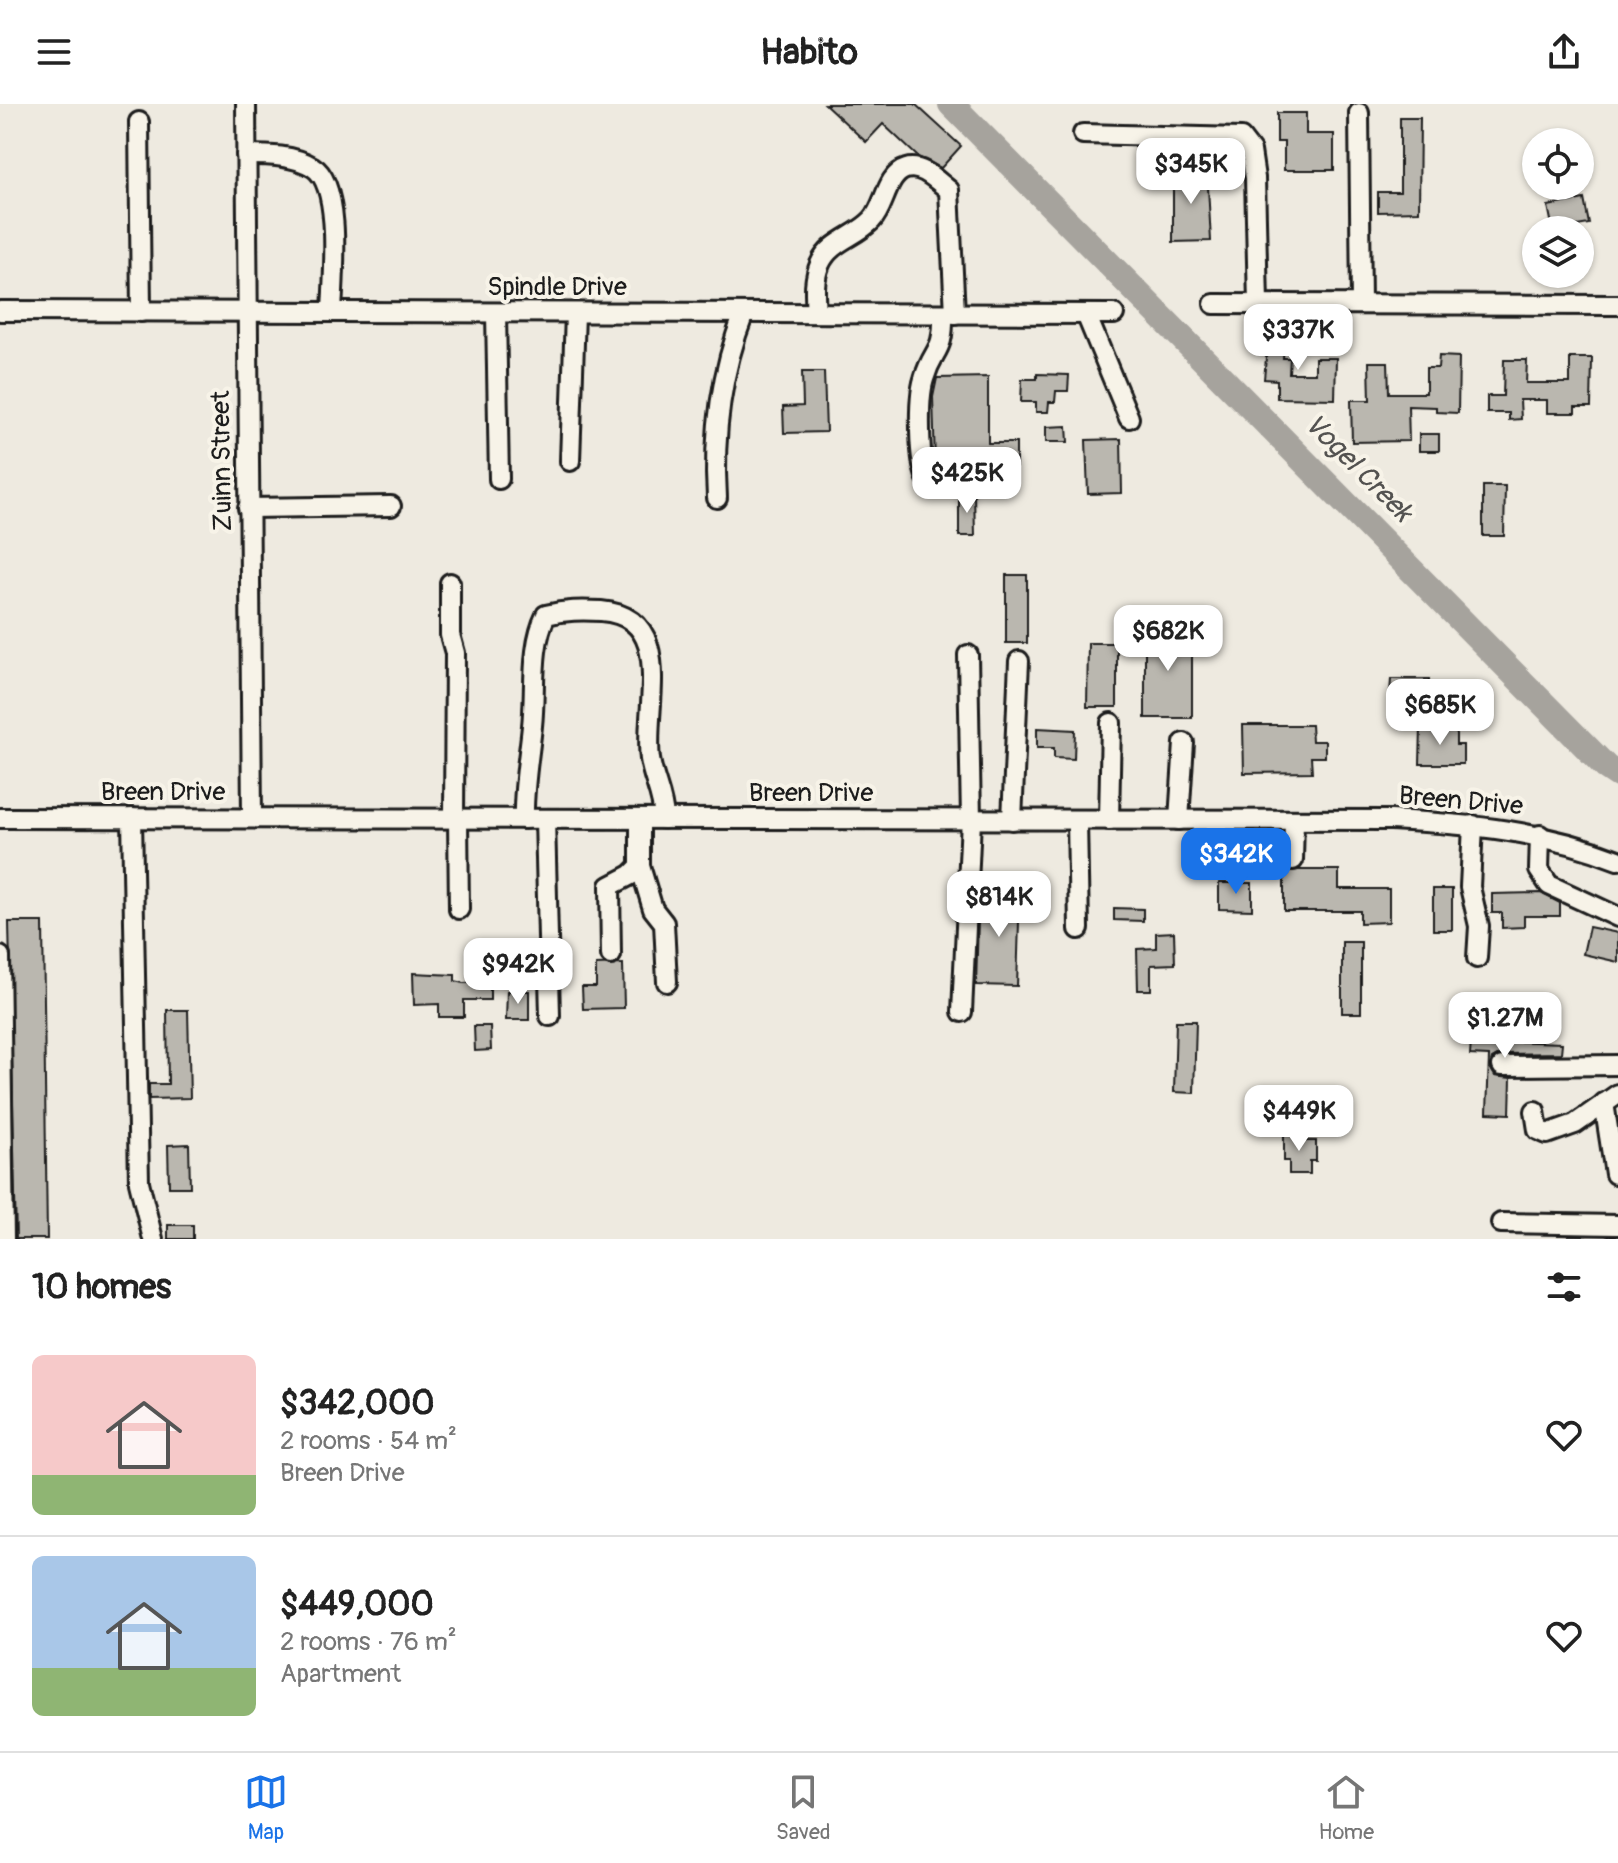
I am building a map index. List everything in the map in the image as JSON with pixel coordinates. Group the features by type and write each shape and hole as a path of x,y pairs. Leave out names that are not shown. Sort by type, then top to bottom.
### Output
{"street":[{"name":"Zuinn Street","path":"246,104 252,818"},
{"path":"1359,113 1361,304"},
{"path":"139,122 141,312"},
{"path":"1083,134 1241,138 1251,151 1255,178 1258,304"},
{"path":"246,155 298,160 315,167 324,178 334,229 332,312"},
{"path":"816,313 815,279 822,260 836,245 873,219 894,178 904,169 919,168 949,190 949,314 944,342 922,386 923,478 934,484 948,484 960,477 963,469"},
{"path":"1214,304 1618,305"},
{"name":"Spindle Drive","path":"0,311 1114,314"},
{"path":"496,313 499,479"},
{"path":"570,461 575,313"},
{"path":"717,498 715,467 720,406 729,351 744,313"},
{"path":"1086,314 1129,418"},
{"path":"248,508 391,506"},
{"path":"450,583 450,635 455,653 459,909"},
{"path":"524,819 523,793 532,724 538,632 546,615 570,609 617,612 639,624 650,649 650,761 663,795 664,819"},
{"path":"962,1012 971,820 968,655"},
{"path":"1012,820 1019,661"},
{"path":"1109,820 1111,723"},
{"path":"1179,820 1184,743"},
{"name":"Breen Drive","path":"0,818 1294,820 1473,825 1540,835 1618,860"},
{"path":"132,818 139,1182 153,1239"},
{"path":"545,819 550,1016"},
{"path":"640,819 640,866 653,909 664,923 667,982"},
{"path":"1077,820 1079,929"},
{"path":"1293,860 1294,820"},
{"path":"1473,825 1470,887 1479,926 1477,958"},
{"path":"1540,835 1539,870 1549,885 1618,917"},
{"path":"611,955 610,886 631,875 640,866"},
{"path":"0,956 4,1239"},
{"path":"1502,1066 1618,1065"},
{"path":"1535,1111 1538,1130 1547,1134 1575,1124 1611,1098"},
{"path":"1611,1098 1615,1174"},
{"path":"1501,1223 1618,1225"}],"building":[{"path":"825,104 915,104 961,146 941,168 918,157 883,124 866,142"},
{"path":"1277,113 1306,113 1306,134 1334,134 1334,170 1284,170 1284,142 1277,142"},
{"path":"1400,118 1420,118 1419,211 1378,212 1378,192 1400,192"},
{"path":"1173,169 1207,169 1211,241 1173,242"},
{"path":"1584,200 1587,216 1550,216 1548,206"},
{"path":"1269,326 1286,327 1283,358 1290,358 1289,373 1315,373 1315,358 1336,358 1335,399 1277,398 1277,380 1264,379"},
{"path":"1439,356 1459,357 1458,413 1436,412 1436,407 1408,406 1409,441 1352,442 1351,400 1370,400 1369,362 1388,362 1389,393 1426,393 1426,368 1438,368"},
{"path":"1570,358 1592,358 1591,407 1575,407 1575,413 1547,413 1547,400 1520,400 1521,419 1509,420 1509,413 1487,413 1487,396 1503,396 1504,360 1527,360 1526,383 1570,383"},
{"path":"802,372 824,372 826,432 784,433 783,407 803,406"},
{"path":"1037,374 1069,375 1068,391 1056,391 1055,402 1049,402 1048,412 1036,412 1036,402 1021,402 1022,379 1037,379"},
{"path":"988,377 988,443 1016,443 1016,467 1000,467 1000,462 973,462 963,457 953,462 935,463 933,397 937,378"},
{"path":"1067,426 1068,442 1046,442 1046,427"},
{"path":"1419,434 1439,434 1439,451 1419,451"},
{"path":"1121,439 1122,493 1088,494 1086,440"},
{"path":"1483,486 1505,486 1504,536 1483,536"},
{"path":"959,493 974,493 975,536 959,536"},
{"path":"1006,575 1027,575 1027,643 1006,643"},
{"path":"1155,615 1174,616 1173,638 1192,638 1192,718 1145,718 1145,638 1155,638"},
{"path":"1088,643 1117,643 1117,707 1087,707"},
{"path":"1391,679 1429,679 1429,695 1424,695 1424,726 1407,725 1407,695 1390,694"},
{"path":"1243,725 1311,725 1312,741 1325,741 1325,757 1311,757 1312,772 1244,773"},
{"path":"1421,727 1456,728 1456,745 1463,745 1463,764 1420,764"},
{"path":"1037,728 1075,730 1074,759 1054,758 1054,748 1037,748"},
{"path":"1284,870 1339,870 1339,889 1389,889 1389,922 1360,923 1360,911 1284,911"},
{"path":"995,872 1013,872 1014,921 1019,921 1017,986 976,985 978,920 996,921"},
{"path":"1219,883 1252,883 1252,910 1219,909"},
{"path":"1433,889 1452,889 1452,930 1433,930"},
{"path":"1541,893 1560,903 1560,916 1524,916 1524,927 1502,928 1502,913 1492,913 1492,894"},
{"path":"1114,908 1143,909 1143,921 1114,920"},
{"path":"9,922 43,922 47,1239 16,1239"},
{"path":"1589,927 1618,933 1618,962 1583,954"},
{"path":"1174,932 1175,964 1151,965 1151,990 1138,990 1137,949 1156,948 1156,933"},
{"path":"1342,942 1361,942 1361,1013 1342,1013"},
{"path":"623,964 624,1008 583,1009 582,987 596,987 596,965"},
{"path":"413,973 455,975 455,981 464,983 490,982 490,1000 464,1000 464,1017 439,1017 439,1004 414,1005"},
{"path":"507,991 529,991 529,1020 506,1020"},
{"path":"167,1010 188,1010 190,1098 149,1099 149,1084 168,1084"},
{"path":"1490,1014 1508,1014 1508,1041 1562,1043 1561,1053 1502,1054 1492,1059 1490,1067 1495,1076 1511,1078 1510,1114 1487,1113 1489,1056 1470,1055 1471,1041 1491,1042"},
{"path":"1176,1021 1196,1021 1194,1093 1174,1092"},
{"path":"474,1026 490,1026 491,1050 475,1051"},
{"path":"1284,1130 1298,1130 1297,1141 1316,1141 1316,1161 1310,1161 1310,1174 1289,1174 1289,1161 1284,1161"},
{"path":"189,1144 190,1187 169,1187 168,1145"},
{"path":"168,1225 193,1225 193,1239 168,1239"}],"waterway":[{"name":"Vogel Creek","path":"951,104 1606,767 1618,775"}]}
